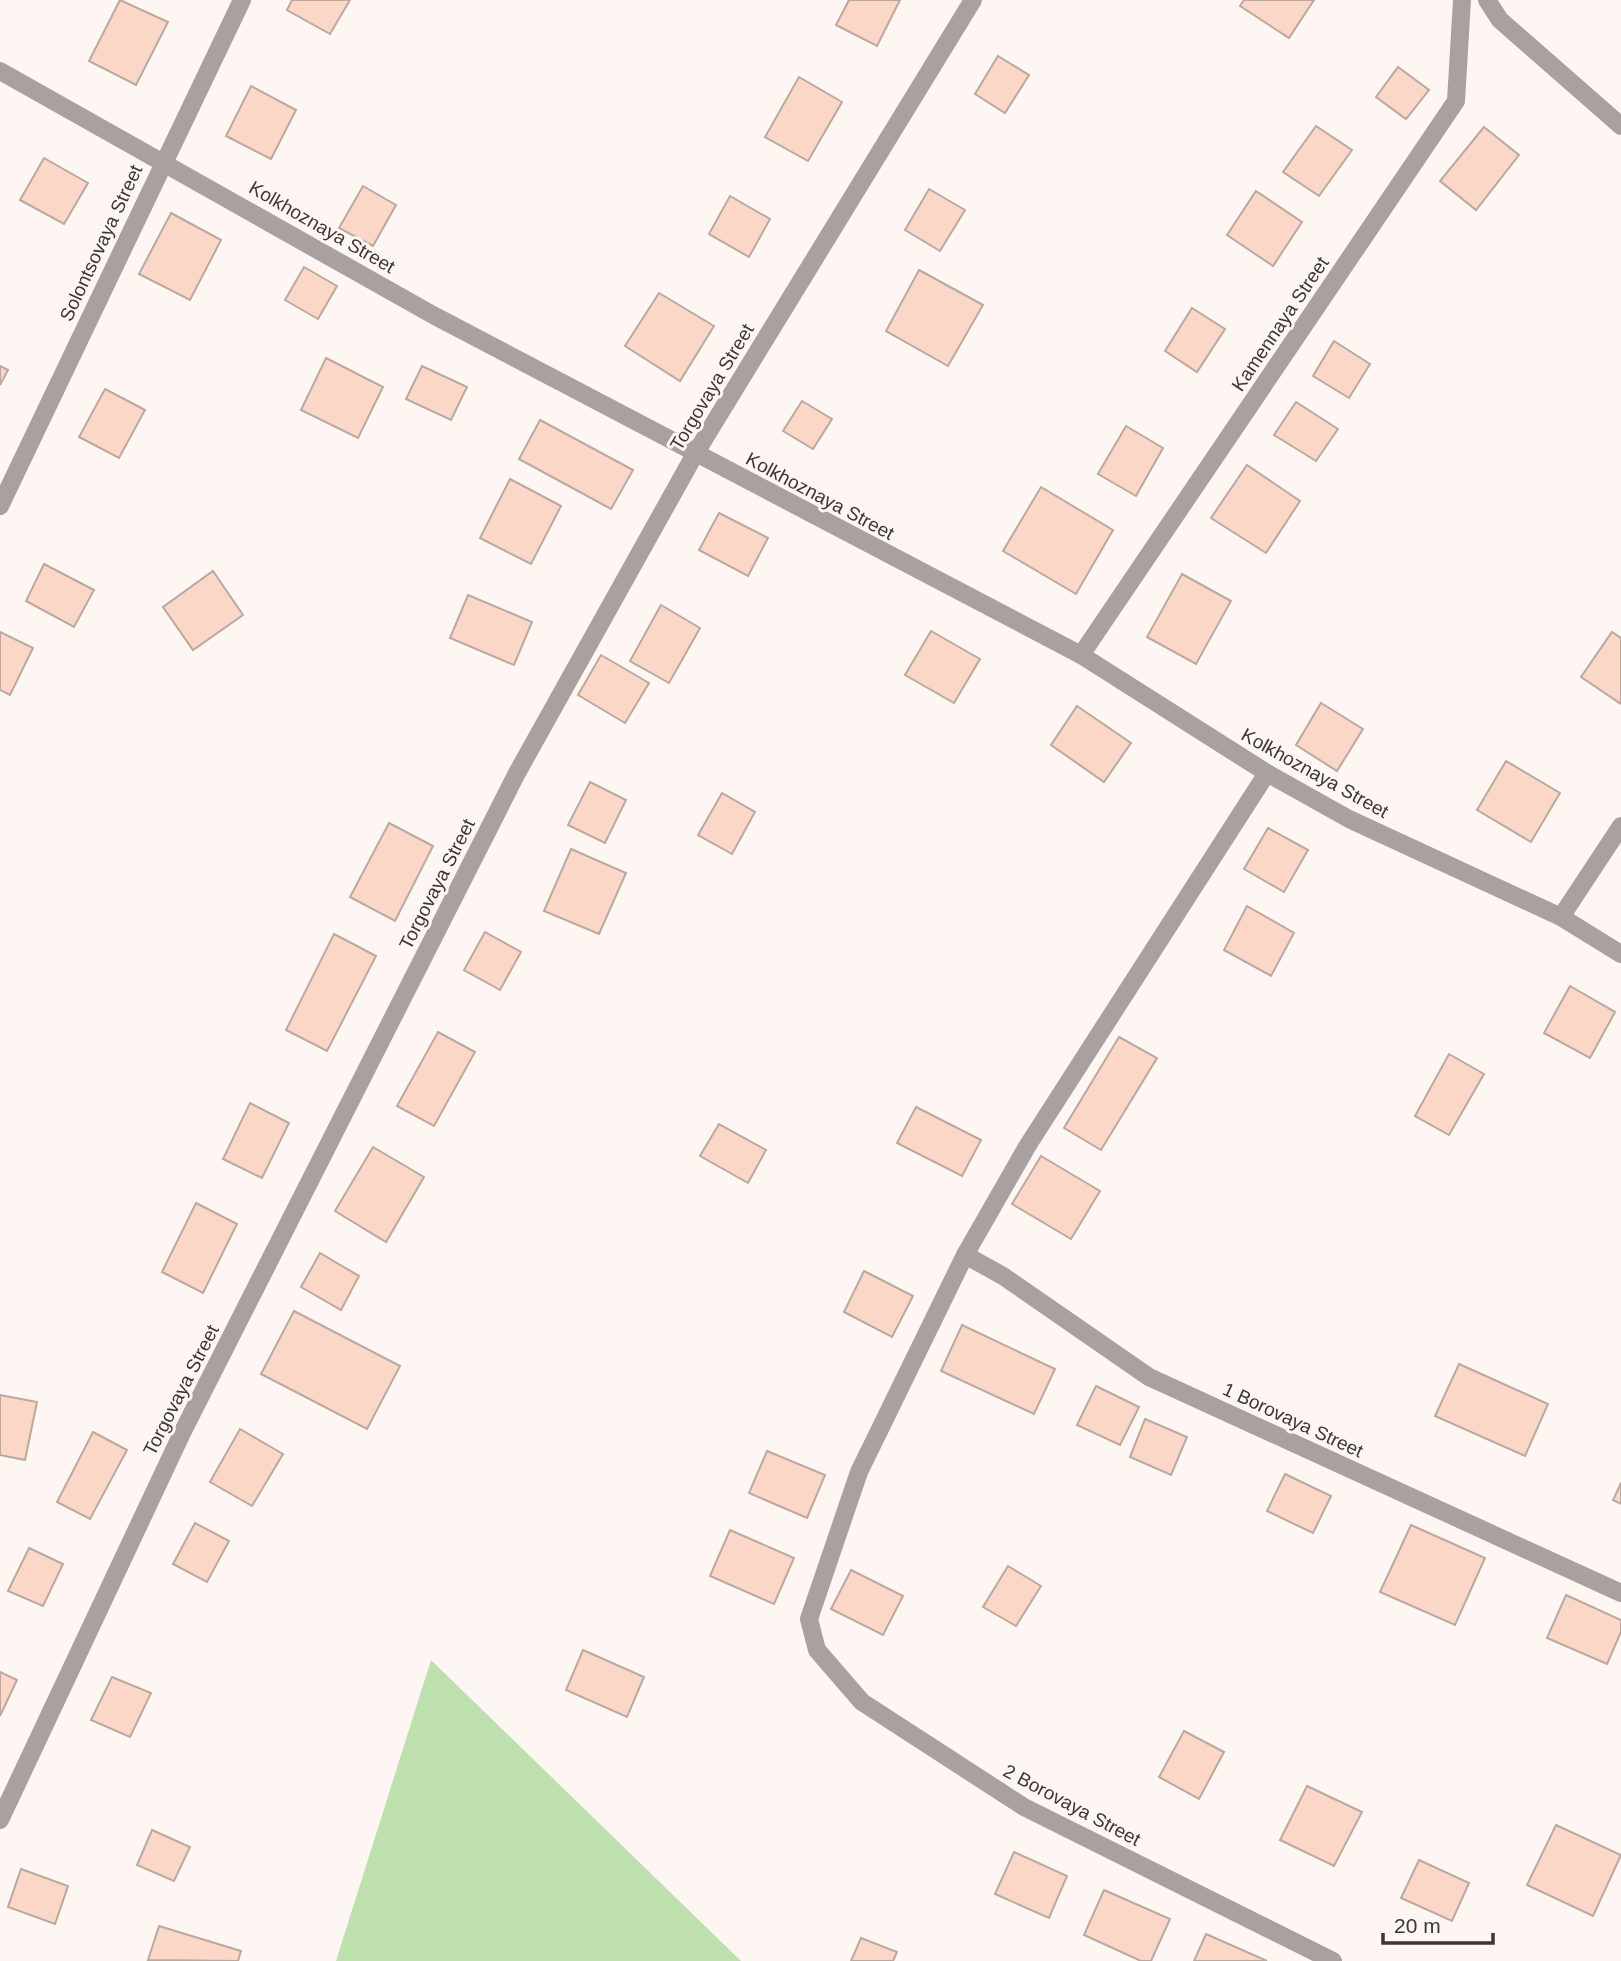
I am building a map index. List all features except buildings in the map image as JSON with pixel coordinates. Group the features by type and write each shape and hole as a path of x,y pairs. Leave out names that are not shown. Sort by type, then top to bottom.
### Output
{"street":[{"name":"Solontsovaya Street","path":"0,506 242,0"},
{"name":"Torgovaya Street","path":"0,1820 183,1431 517,773 695,454 973,0"},
{"name":"Kamennaya Street","path":"1081,655 1457,101 1462,0"},
{"path":"1487,0 1500,20 1621,126"},
{"name":"Kolkhoznaya Street","path":"0,71 433,314 1081,655 1267,773 1361,825 1561,917 1621,954"},
{"path":"965,1255 1028,1144 1267,773"},
{"path":"1561,917 1621,826"},
{"name":"1 Borovaya Street","path":"965,1255 1003,1276 1149,1377 1621,1593"},
{"name":"2 Borovaya Street","path":"965,1255 859,1472 809,1619 817,1650 862,1702 1024,1807 1333,1961"}],"green space":[{"path":"431,1660 741,1961 336,1961"}]}
